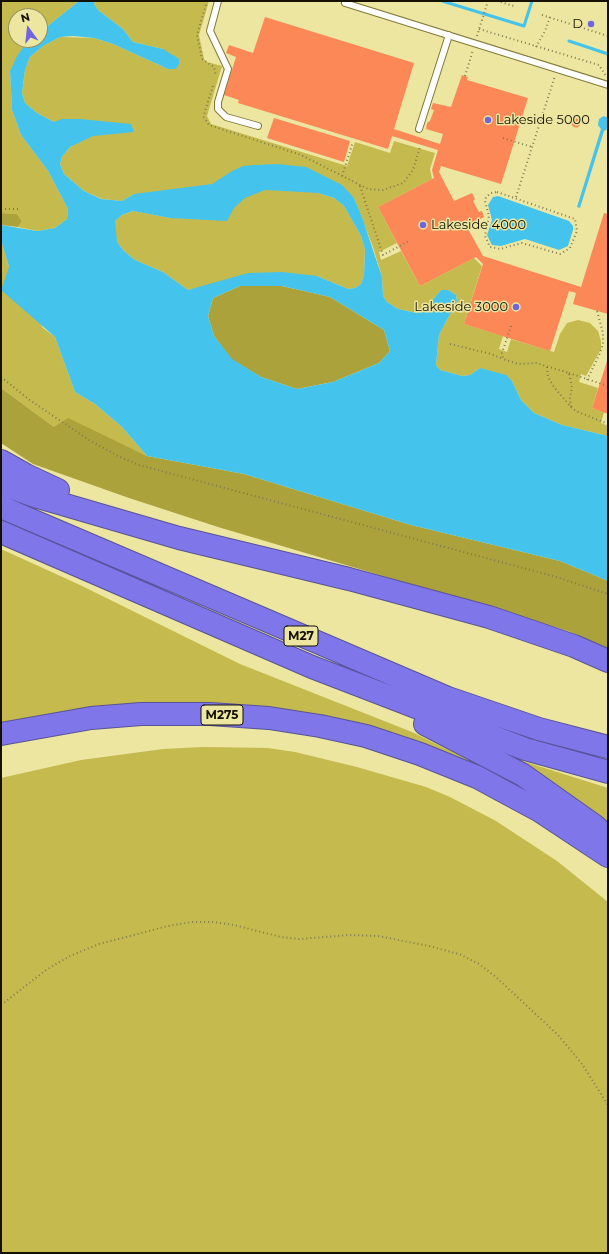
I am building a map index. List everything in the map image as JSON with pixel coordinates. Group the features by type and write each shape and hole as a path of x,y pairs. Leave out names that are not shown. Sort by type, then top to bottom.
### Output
{"highway":[{"path":"1,461 26,475 65,492 218,540 243,552"},
{"path":"1,484 179,538 349,578 489,617 574,646 608,661"},
{"name":"M27","path":"1,507 448,698 539,729 608,747"},
{"name":"M27","path":"1,532 312,667 525,749 608,772"},
{"path":"312,667 366,696 415,718 523,775 595,826 608,838"},
{"name":"M275","path":"1,734 91,718 141,714 210,714 269,718 320,726 373,738 420,754 477,777 540,811 608,856"}],"lane":[{"path":"218,1 210,31 228,69 218,102 218,109 226,117 258,126"},
{"path":"346,1 345,3 608,85"},
{"path":"419,129 449,35"}],"path":[{"path":"482,21 488,1"},
{"path":"498,1 514,6"},
{"path":"542,15 608,36"},
{"path":"536,46 545,31 550,17"},
{"path":"479,29 599,65 606,77"},
{"path":"465,76 473,50"},
{"path":"202,60 214,67 217,75 205,111 206,121 209,125 302,155 360,186 373,190 383,190 403,183 413,170 420,148"},
{"path":"516,198 557,69"},
{"path":"503,138 532,147"},
{"path":"342,176 353,142"},
{"path":"360,186 383,255 409,241"},
{"path":"497,192 516,198 575,219 577,231 570,248 560,254 522,243 500,249 490,247 485,236 489,216 485,201 486,198 492,193 497,192"},
{"path":"1,209 19,209"},
{"path":"587,380 603,344 604,333 597,311"},
{"path":"503,359 502,353 511,326"},
{"path":"450,344 491,354 518,364 536,363 608,386"},
{"path":"547,367 548,377 571,407 576,411 608,424"},
{"path":"569,373 572,387 570,398 571,407"},
{"path":"1,377 32,401 89,440 118,456 139,465 553,576 608,594"},
{"path":"1,1005 46,970 70,956 99,944 168,926 192,922 214,922 281,937 299,939 350,935 378,936 429,946 459,954 479,964 496,977 558,1035 582,1064 608,1105"}],"shaded area":[{"path":"1,1 79,1 48,26 48,8 8,8 8,48 24,48 10,71 12,110 21,135 48,171 68,209 67,219 55,228 37,231 18,227 22,221 17,214 1,213"},
{"path":"95,1 209,1 199,35 204,59 207,62 222,66 207,116 211,124 347,166 355,142 390,153 394,141 435,153 430,169 432,179 378,207 397,243 379,252 381,260 401,251 420,286 474,258 482,266 464,324 503,336 499,349 507,352 511,339 554,352 560,334 567,323 578,320 590,323 598,331 601,341 601,349 586,376 581,374 579,382 598,388 592,408 604,412 601,423 608,426 608,436 562,425 534,413 521,400 512,381 480,368 470,375 462,376 440,370 436,365 439,335 457,301 456,295 448,290 441,290 425,309 417,313 398,309 387,302 383,296 382,277 373,247 354,198 318,193 334,198 344,206 361,236 365,250 364,275 361,284 355,288 348,289 317,276 202,287 188,290 163,272 135,260 124,251 117,242 115,234 115,221 122,215 134,211 170,218 134,194 122,201 102,199 84,191 64,174 60,164 62,157 70,147 82,140 37,113 25,103 22,93 25,70 30,57 41,48 48,48 48,43 60,37 94,38 113,44 168,69 163,49 133,42 123,29 98,10 94,4"},
{"path":"1,213 17,214 22,221 18,227 1,225"},
{"path":"1,240 9,267 43,328 55,337 75,392 95,404 122,427 147,456 108,438 54,427 1,388"},
{"path":"240,286 282,286 330,297 384,330 390,351 379,363 333,382 297,389 261,377 232,360 214,336 208,316 213,298"},
{"path":"1,388 54,427 68,418 147,456 244,474 411,525 560,561 608,581 608,649 568,631 218,527 129,498 33,464 1,443"},
{"path":"1,549 80,585 240,664 412,732 497,774 417,745 330,720 1,726"},
{"path":"203,747 268,748 295,752 357,767 426,787 450,797 496,821 557,861 608,902 608,1253 1,1253 1,778 81,760 163,749"},
{"path":"494,752 608,788 608,830"}],"water":[{"path":"79,1 95,1 94,4 98,10 123,29 133,42 163,49 179,59 179,64 176,69 168,69 113,44 94,38 73,36 60,37 48,43 48,26"},
{"path":"23,48 41,48 30,57 25,70 22,93 25,103 37,113 54,122 62,119 80,119 131,124 134,132 93,136 70,147 62,157 60,164 64,174 84,191 101,199 122,201 134,194 212,184 243,166 254,165 277,164 306,167 342,185 354,198 363,220 382,277 383,296 387,302 398,309 417,313 425,309 441,290 448,290 456,295 457,301 439,335 436,365 440,370 462,376 470,375 480,368 506,375 512,381 521,400 534,413 562,425 608,436 608,581 560,561 411,525 244,474 147,456 122,427 95,404 75,392 55,337 1,290 9,267 1,240 1,225 37,231 55,228 67,219 68,209 48,171 21,135 12,110 10,71","holes":["265,190 318,193 334,198 344,206 361,236 365,250 364,275 361,284 355,288 348,289 317,276 282,272 248,273 188,290 163,272 135,260 124,251 117,242 115,221 122,215 133,211 170,218 227,221 234,208 245,198","240,286 282,286 330,297 384,330 390,351 379,363 333,382 297,389 261,377 232,359 214,336 208,316 213,298"]},
{"path":"604,116 608,118 608,129 604,131 580,208 577,207 601,129 598,125 599,119"},
{"path":"498,196 569,221 573,226 573,230 568,246 559,250 525,239 501,246 492,245 487,235 492,220 488,205 493,197"}],"building":[{"path":"265,17 414,63 394,129 440,144 443,134 426,129 427,123 430,121 434,110 431,109 433,103 451,107 462,75 468,77 467,80 528,98 501,184 441,166 439,172 454,201 472,193 475,199 473,201 479,212 482,211 484,217 467,227 483,256 581,287 604,213 608,214 608,314 573,304 576,293 569,291 550,351 464,324 483,264 476,257 420,286 378,207 434,178 432,170 438,150 392,136 388,149 238,103 239,100 224,95 236,57 226,53 229,45 253,53"},
{"path":"274,118 350,141 344,162 267,138"},
{"path":"576,118 581,123 576,128 571,123"},
{"path":"608,358 608,414 592,408"}],"waterway":[{"path":"442,1 524,26 532,1"},
{"path":"569,41 608,54"}],"place":[{"name":"D","path":"591,24"},
{"name":"Lakeside 5000","path":"488,120"},
{"name":"Lakeside 4000","path":"423,225"},
{"name":"Lakeside 3000","path":"516,307"}]}
